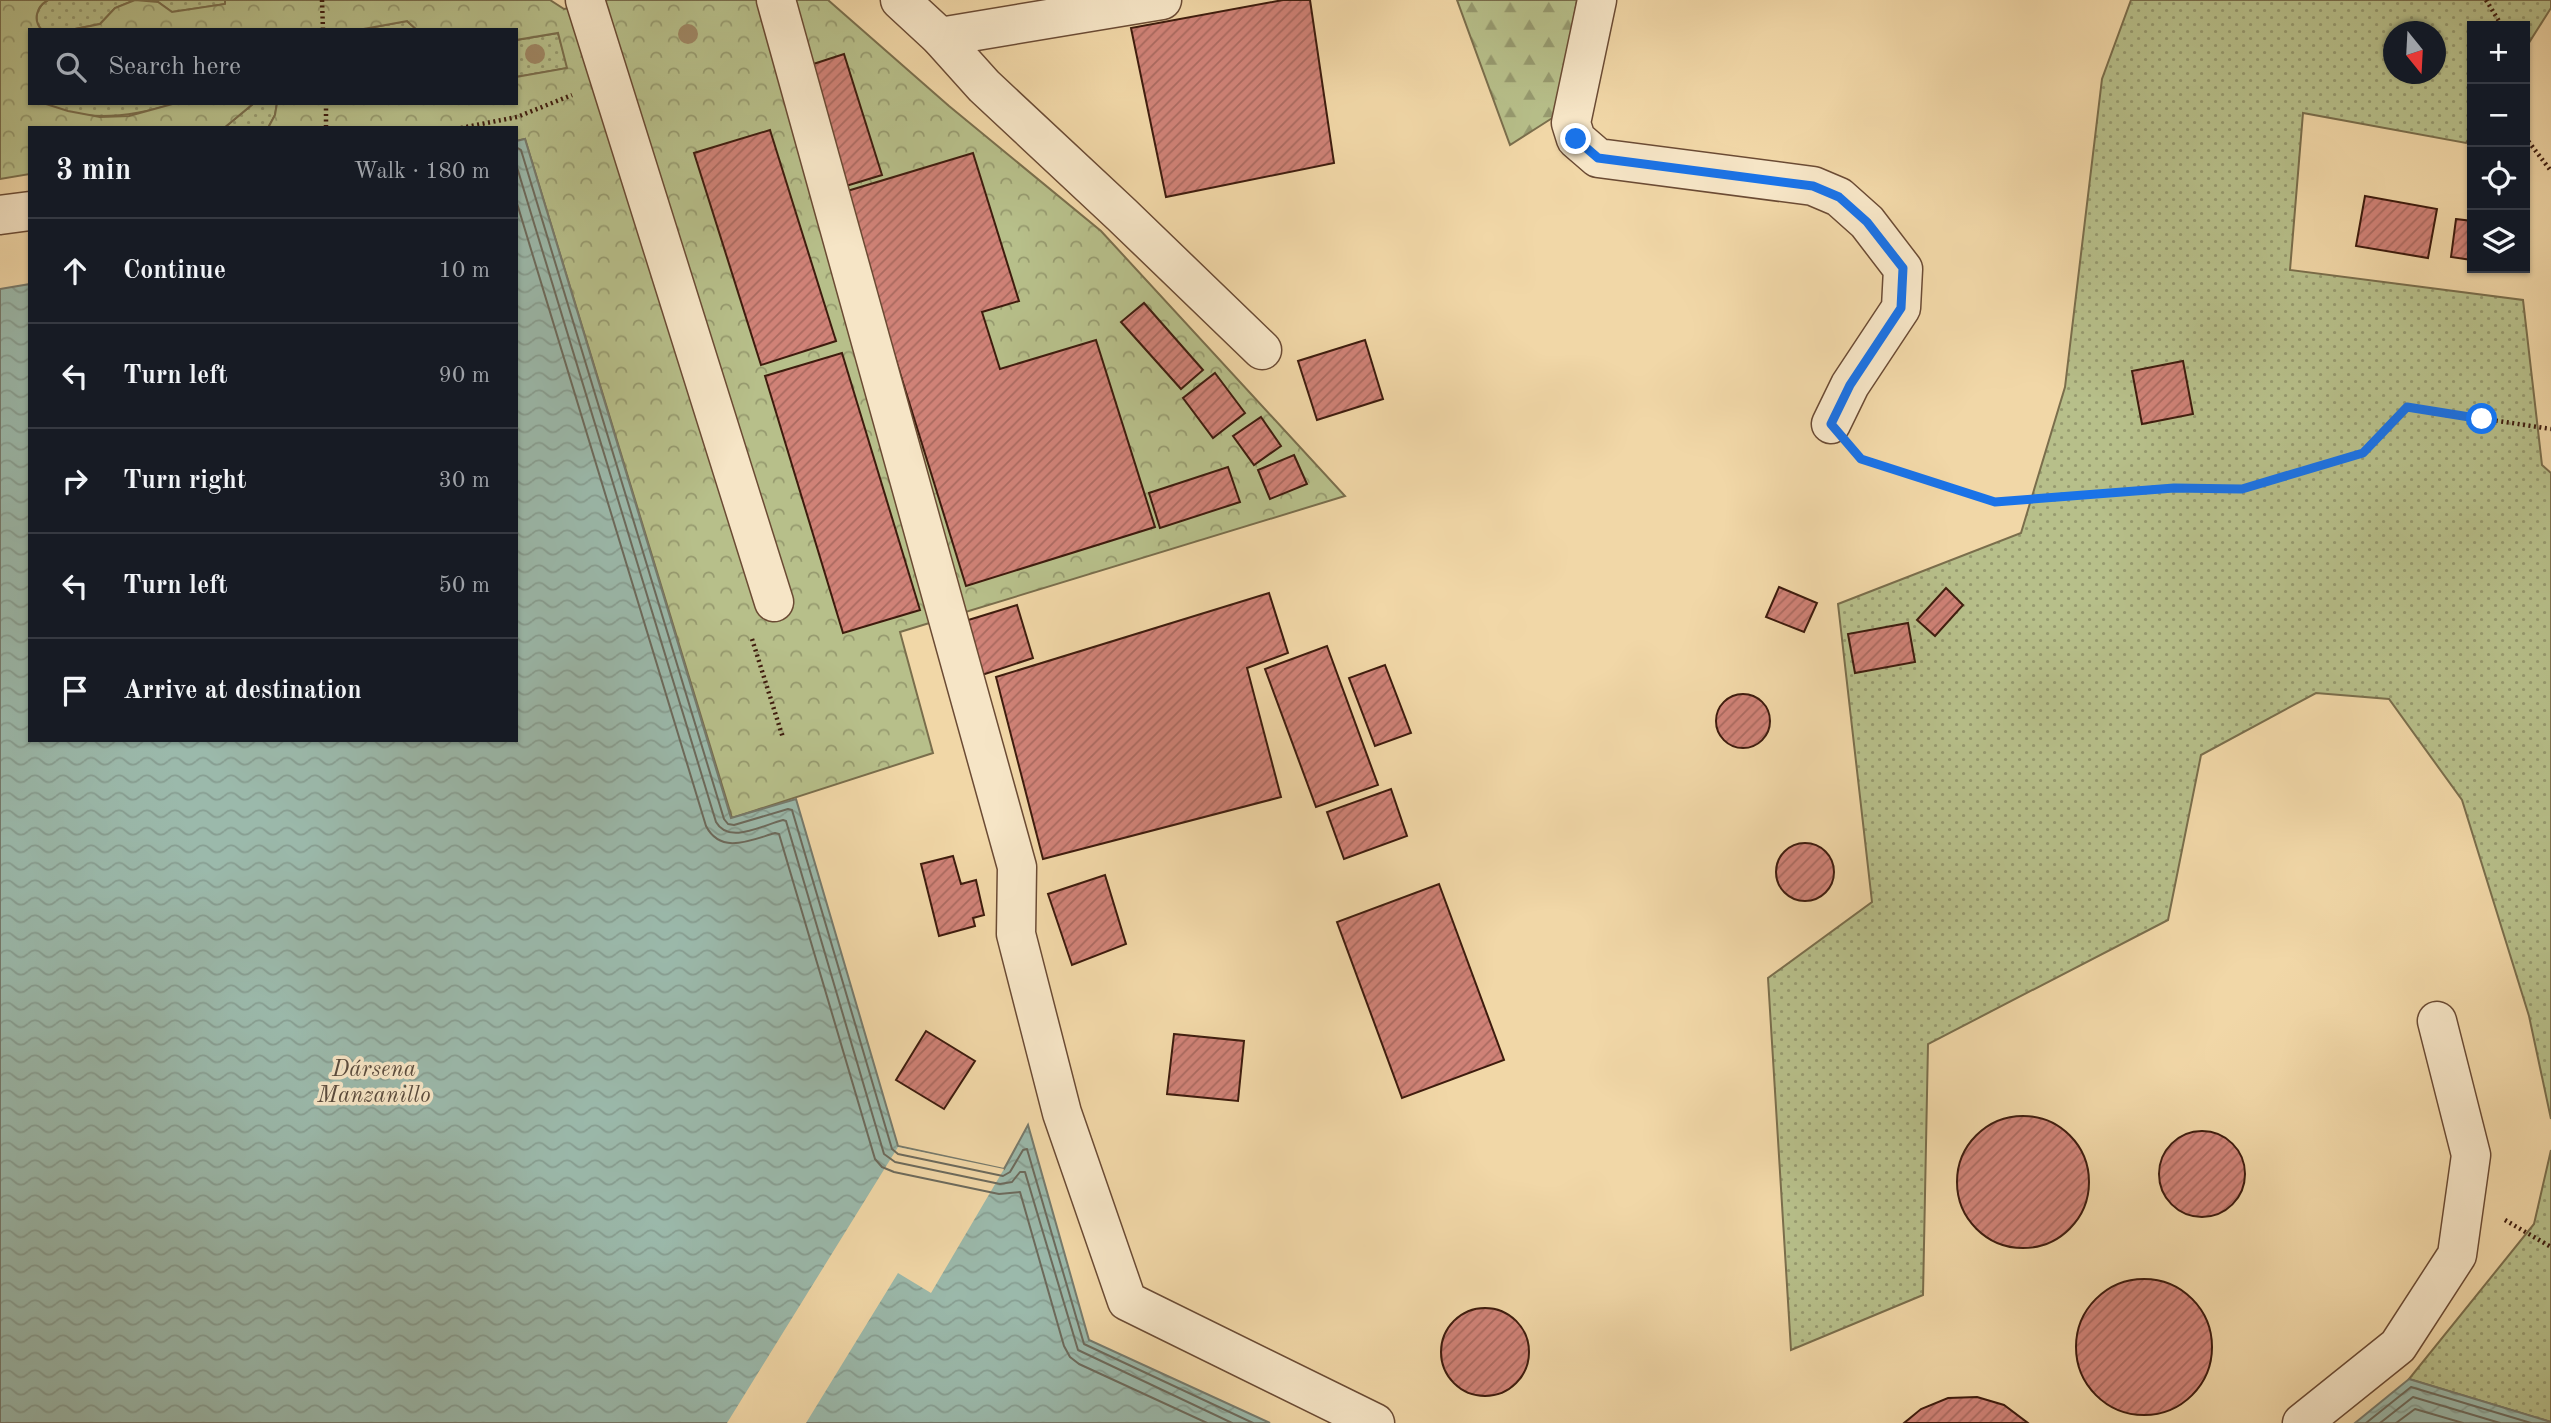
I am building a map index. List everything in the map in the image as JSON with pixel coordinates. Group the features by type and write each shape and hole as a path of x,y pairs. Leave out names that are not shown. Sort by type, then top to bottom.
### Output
{"street":[{"path":"585,0 774,602"},
{"path":"776,0 1017,867 1016,934 1062,1113 1127,1301 1376,1423"},
{"path":"900,0 940,37 984,86 1262,349"},
{"path":"940,37 1003,13 1162,0"},
{"path":"1597,0 1571,123 1576,139 1598,158 1813,186 1839,197 1867,222 1903,268 1901,308 1850,385 1831,424"},
{"path":"0,215 28,211"},
{"path":"2301,1423 2398,1346 2457,1255 2471,1154 2437,1021"}],"path":[{"path":"322,0 323,28"},
{"path":"2486,0 2499,21"},
{"path":"326,105 326,126"},
{"path":"2530,144 2551,171"},
{"path":"1831,424 1861,459 1995,502 2174,488 2242,489 2363,453 2407,407 2551,429"}],"green space":[{"path":"0,0 48,0 37,13 40,28 28,28 28,105 49,105 100,117 129,116 169,105 252,105 226,126 28,126 28,174 0,179"},
{"path":"48,0 135,0 115,8 100,24 80,28 40,28 37,14"},
{"path":"135,0 158,2 172,12 225,4 225,0 550,0 564,9 608,0 828,0 949,106 1101,231 1345,496 900,632 933,753 732,818 525,139 518,141 518,126 269,126 277,105 518,105 518,77 567,68 558,33 518,40 518,28 415,28 407,21 369,28 80,28 100,24 115,8"},
{"path":"138,0 225,0 226,4 172,12 158,2"},
{"path":"1457,0 1577,0 1557,115 1510,145"},
{"path":"2131,0 2551,0 2551,8 2530,41 2530,21 2467,21 2466,143 2303,113 2290,270 2523,300 2542,465 2551,473 2551,1119 2529,1016 2462,800 2389,699 2316,693 2201,755 2168,920 1928,1044 1923,1295 1791,1350 1768,978 1872,902 1838,604 2021,533 2065,387 2102,79"},
{"path":"407,21 415,28 369,28"},
{"path":"558,33 568,68 518,77 518,40"},
{"path":"48,105 169,105 143,112 109,116 59,110"},
{"path":"252,105 277,105 269,126 226,126"},
{"path":"2551,1150 2551,1422 2409,1379 2534,1224"}],"water":[{"name":"Dársena Manzanillo","path":"525,139 731,818 796,799 898,1146 1004,1169 1028,1125 1089,1340 1270,1423 0,1423 0,289 28,284 28,742 518,742 518,141"},
{"path":"2409,1379 2551,1422 2551,1423 2355,1423"}],"pier":[{"path":"898,1147 1004,1169 931,1293 898,1273 806,1423 727,1423"}],"building":[{"path":"1283,0 1310,0 1334,163 1166,197 1131,28"},
{"path":"844,54 882,175 836,189 798,69"},
{"path":"770,130 836,341 761,365 694,153"},
{"path":"973,153 1019,301 982,312 1000,369 1096,340 1155,527 966,586 844,192"},
{"path":"2365,196 2437,209 2428,258 2356,246"},
{"path":"2456,219 2467,220 2467,259 2451,257"},
{"path":"1144,303 1203,370 1181,389 1121,322"},
{"path":"1365,340 1383,399 1317,420 1298,361"},
{"path":"842,353 920,610 843,633 765,376"},
{"path":"2183,361 2193,414 2142,424 2132,371"},
{"path":"1215,373 1245,413 1213,438 1183,398"},
{"path":"1261,417 1281,446 1254,465 1233,436"},
{"path":"1294,455 1307,484 1270,499 1258,470"},
{"path":"1228,467 1240,502 1160,528 1149,493"},
{"path":"1779,587 1817,603 1804,632 1766,617"},
{"path":"1946,588 1963,605 1935,636 1917,620"},
{"path":"1269,593 1288,653 1247,668 1281,797 1043,859 996,677"},
{"path":"1017,605 1033,658 979,676 962,622"},
{"path":"1908,623 1915,662 1855,673 1848,634"},
{"path":"1327,646 1378,785 1316,807 1265,669"},
{"path":"1385,665 1411,733 1375,746 1349,678"},
{"path":"1748,694 1758,698 1766,706 1770,721 1766,736 1758,744 1738,748 1728,744 1720,736 1716,716 1720,706 1728,698"},
{"path":"1391,789 1407,836 1344,859 1327,812"},
{"path":"1805,843 1816,845 1829,856 1834,872 1832,883 1821,896 1805,901 1794,899 1781,888 1776,872 1778,861 1789,848"},
{"path":"953,856 961,884 976,880 984,915 973,918 975,926 939,936 921,864"},
{"path":"1105,875 1126,944 1072,965 1048,894"},
{"path":"1439,884 1504,1060 1402,1098 1337,922"},
{"path":"926,1031 975,1061 944,1109 896,1080"},
{"path":"1174,1034 1244,1041 1238,1101 1167,1094"},
{"path":"2023,1116 2048,1121 2069,1136 2084,1157 2089,1182 2084,1207 2069,1228 2048,1243 2023,1248 1998,1243 1977,1228 1962,1207 1957,1182 1962,1157 1977,1136 1998,1121"},
{"path":"2202,1131 2219,1134 2233,1143 2242,1157 2245,1174 2242,1191 2233,1205 2219,1214 2202,1217 2185,1214 2171,1205 2162,1191 2159,1174 2162,1157 2171,1143 2185,1134"},
{"path":"2144,1279 2170,1285 2192,1299 2206,1321 2212,1347 2206,1373 2192,1395 2170,1409 2144,1415 2118,1409 2096,1395 2082,1373 2076,1347 2082,1321 2096,1299 2118,1285"},
{"path":"1485,1308 1502,1312 1516,1321 1525,1335 1529,1352 1525,1369 1516,1383 1502,1392 1485,1396 1468,1392 1454,1383 1445,1369 1441,1352 1445,1335 1454,1321 1468,1312"},
{"path":"1977,1397 2004,1405 2028,1423 1904,1423 1921,1409 1948,1398"}],"route":[{"path":"1576,139 1598,158 1813,186 1839,197 1867,222 1903,268 1901,308 1850,385 1831,424 1861,459 1995,502 2174,488 2242,489 2363,453 2407,407 2482,419"}]}
